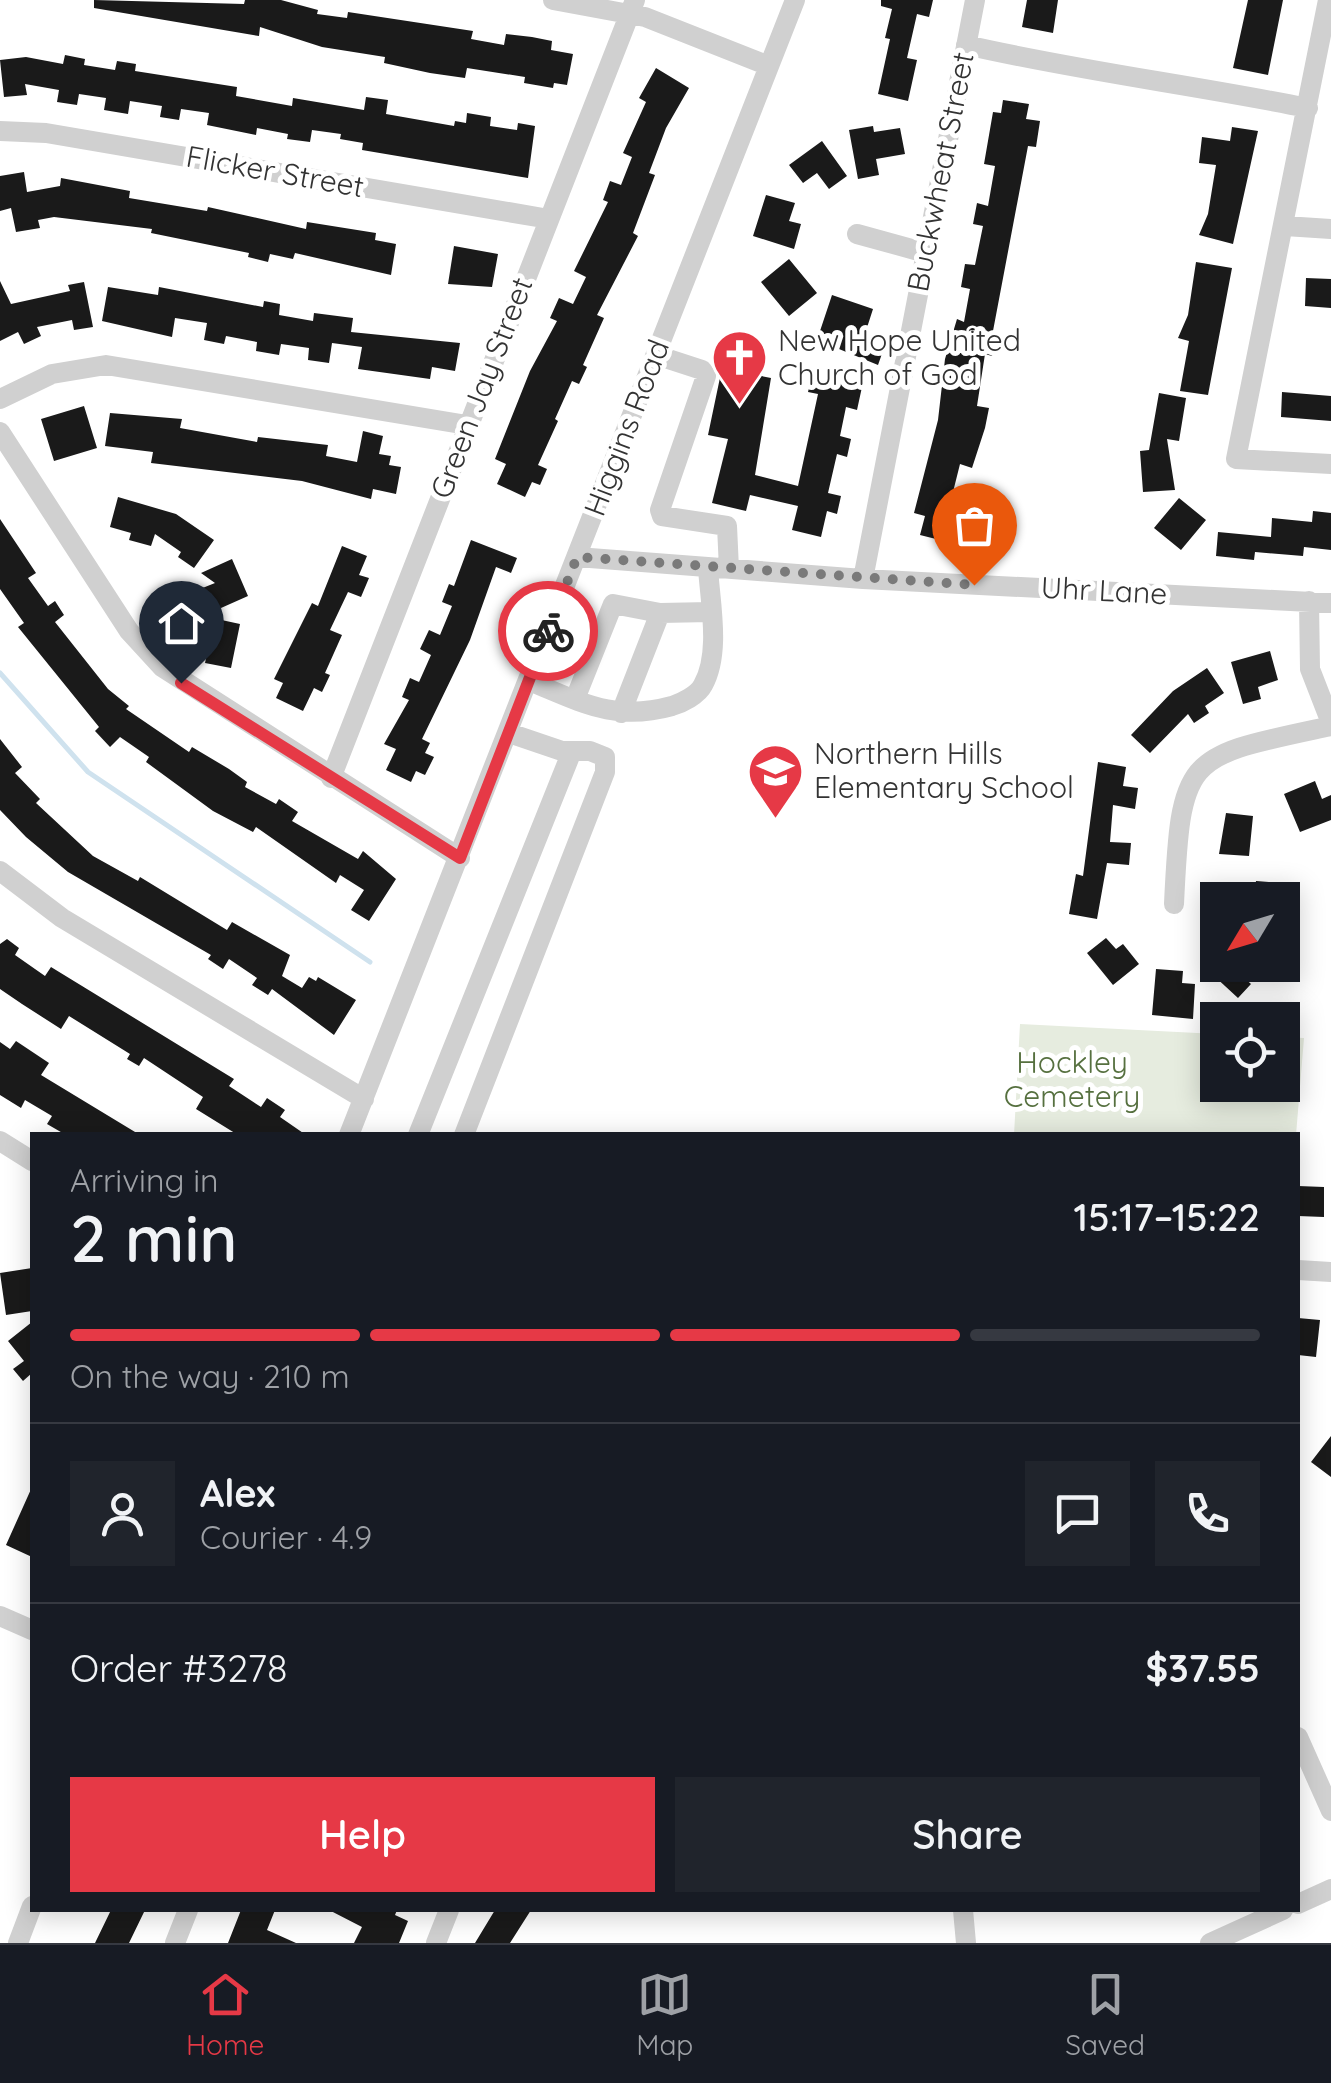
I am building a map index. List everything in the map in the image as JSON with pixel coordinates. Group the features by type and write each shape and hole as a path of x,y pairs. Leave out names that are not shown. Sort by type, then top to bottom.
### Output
{"street":[{"path":"553,0 633,7 769,66"},
{"name":"Higgins Road","path":"350,1132 794,0"},
{"name":"Buckwheat Street","path":"863,580 975,0"},
{"path":"1328,0 1236,459 1331,464"},
{"name":"Green Jay Street","path":"332,778 633,7"},
{"path":"966,45 1072,69 1160,79 1308,108"},
{"name":"Flicker Street","path":"0,131 46,133 549,219"},
{"path":"1285,226 1331,229"},
{"path":"857,234 926,252"},
{"path":"529,681 621,713 682,703 703,686 712,651 710,612 727,526 662,516 660,510 706,376 702,370 656,355"},
{"path":"0,399 52,374 106,365 467,425"},
{"path":"0,432 34,491 145,650 181,683 460,858"},
{"name":"Uhr Lane","path":"577,557 863,580 1331,602"},
{"path":"1174,904 1178,822 1195,772 1230,748 1331,724 1310,669 1309,601"},
{"path":"574,699 613,604 660,613 710,612"},
{"path":"621,713 660,613"},
{"path":"465,1132 605,772 604,757 508,733"},
{"path":"419,1132 572,751"},
{"path":"0,871 62,918 364,1100"},
{"path":"0,1141 30,1160"},
{"path":"1300,1270 1331,1272"},
{"path":"0,1616 30,1629"},
{"path":"1300,1741 1331,1811"},
{"path":"1300,1903 1331,1889"},
{"path":"18,1943 30,1911"},
{"path":"175,1943 187,1912"},
{"path":"436,1943 449,1912"},
{"path":"963,1912 966,1943"},
{"path":"1210,1943 1280,1912"}],"green space":[{"name":"Hockley Cemetery","path":"1020,1024 1200,1033 1200,1102 1299,1102 1296,1132 1014,1132"},
{"name":"Hockley Cemetery","path":"1300,1038 1304,1038 1300,1087"}],"building":[{"path":"94,0 244,4 245,0 281,0 318,10 317,14 347,18 348,12 473,31 471,39 504,45 506,34 532,37 552,41 551,50 573,54 567,85 554,83 553,88 524,83 525,77 467,68 465,78 430,73 384,63 385,57 322,47 260,27 259,36 94,8"},
{"path":"881,0 933,0 929,17 917,14 907,58 917,60 908,101 878,94 892,9 881,6"},
{"path":"1027,0 1058,0 1053,33 1022,27"},
{"path":"1248,0 1283,0 1268,75 1233,68"},
{"path":"65,55 85,59 84,65 115,70 117,61 136,64 135,71 237,87 236,96 292,106 293,98 364,110 366,97 388,100 386,114 454,126 455,121 466,123 467,113 491,117 490,126 517,130 518,123 535,126 528,178 362,150 363,143 340,139 341,134 312,130 310,142 257,128 256,135 207,125 209,113 181,109 179,120 160,117 162,106 130,101 128,114 104,110 106,98 79,94 77,105 57,102 59,90 25,84 27,95 4,97 0,60 26,57 63,64"},
{"path":"656,68 689,88 666,128 649,173 655,175 633,233 638,236 597,315 604,318 583,365 587,367 579,384 572,381 555,419 558,421 538,465 547,469 540,485 532,482 525,497 497,484 506,464 495,459 530,371 557,321 550,318 559,298 573,304 586,277 574,271 608,202 603,200 610,181 621,185 632,157 623,153 646,102 639,98"},
{"path":"1003,100 1029,104 1026,119 1040,121 1036,147 1028,146 993,331 999,333 992,356 985,354 977,406 989,408 985,428 972,468 960,464 952,496 959,498 948,542 920,535 925,516 914,513 938,420 945,359 957,319 964,322 970,289 961,287 965,264 975,265 983,226 973,224 977,203 988,206 995,166 984,164 993,112 1001,113"},
{"path":"873,126 874,132 900,128 905,154 876,159 879,175 858,179 849,130"},
{"path":"1232,127 1258,131 1233,244 1199,235 1208,214 1216,165 1199,163 1202,137 1230,141"},
{"path":"822,141 847,176 829,189 817,173 803,183 789,165"},
{"path":"24,172 27,192 60,186 61,178 130,191 129,198 207,211 208,207 306,229 307,222 376,233 375,240 396,244 391,275 295,253 293,259 270,254 268,262 248,257 249,253 151,233 152,229 54,217 38,220 40,228 16,232 11,208 0,211 0,176"},
{"path":"766,195 795,203 789,221 801,224 794,249 753,236"},
{"path":"454,246 498,254 492,287 448,284"},
{"path":"789,259 817,293 789,316 761,282"},
{"path":"1196,262 1232,268 1208,395 1180,391 1189,341 1178,338 1188,315"},
{"path":"1306,278 1331,279 1331,308 1305,306"},
{"path":"0,281 11,304 70,291 68,285 84,282 93,327 74,330 72,320 37,327 41,336 24,344 18,332 0,341"},
{"path":"108,287 158,295 159,287 263,307 264,301 280,304 279,315 313,321 314,313 353,318 351,332 460,343 455,371 432,367 430,379 358,369 362,347 332,343 329,363 308,360 309,348 281,344 279,355 256,351 257,342 226,336 224,344 204,340 207,323 175,318 172,337 102,321"},
{"path":"832,295 873,309 863,340 884,348 878,365 817,340"},
{"path":"722,368 771,378 755,475 798,486 818,394 808,392 812,375 862,387 857,410 846,407 840,436 851,439 847,457 837,454 828,493 841,496 837,514 827,511 821,537 792,530 798,506 750,495 746,511 712,503 728,439 708,435"},
{"path":"1282,392 1331,396 1331,421 1281,417"},
{"path":"1159,393 1186,398 1179,441 1167,439 1175,490 1143,492 1140,451 1149,450"},
{"path":"84,406 97,448 54,461 41,419"},
{"path":"110,413 182,419 180,428 257,442 258,437 328,445 326,456 357,462 363,431 383,436 379,454 391,456 389,465 401,467 396,494 373,489 371,499 302,481 151,463 153,452 105,446"},
{"path":"118,497 176,514 214,540 194,568 178,557 181,552 155,534 151,546 129,540 131,533 110,527"},
{"path":"1179,498 1206,520 1181,550 1154,528"},
{"path":"1313,511 1331,513 1331,550 1304,547 1303,556 1255,552 1254,560 1216,556 1218,532 1271,537 1272,518 1312,522"},
{"path":"0,519 36,573 28,578 48,606 55,601 64,615 55,622 108,689 129,706 126,709 189,752 192,747 229,769 247,782 245,787 276,804 279,799 298,812 292,821 358,859 363,851 396,879 369,921 351,910 364,890 340,875 336,883 256,827 253,832 213,811 146,762 149,757 120,737 110,747 95,731 99,727 18,627 24,623 0,589"},
{"path":"471,540 517,558 511,573 496,567 470,640 422,739 430,743 425,753 434,757 425,775 416,771 411,782 386,770 396,749 384,744 409,700 402,697 410,678 419,682 431,655 420,649 429,630 440,635 452,606 442,602 449,584 454,586"},
{"path":"342,546 367,556 359,575 369,578 361,597 348,592 330,630 342,635 325,673 330,675 322,692 314,688 303,711 276,698 283,683 274,679 312,603 318,606"},
{"path":"232,559 248,596 203,616 240,624 231,668 205,663 210,639 198,636 205,601 200,589 215,583 201,573"},
{"path":"1270,651 1278,680 1258,687 1261,699 1243,704 1231,662"},
{"path":"1207,668 1224,693 1205,706 1209,713 1194,723 1188,714 1150,753 1131,735 1173,691"},
{"path":"0,739 22,767 15,773 40,799 36,803 93,856 138,881 140,877 227,930 232,922 290,955 282,976 302,988 309,977 316,981 318,977 356,1000 334,1035 272,989 268,995 252,985 257,978 229,959 223,969 208,959 211,955 68,872 26,837 0,810"},
{"path":"1098,762 1126,767 1123,786 1138,788 1135,809 1113,805 1110,842 1131,843 1129,865 1107,863 1097,919 1069,914 1076,874 1083,876"},
{"path":"1315,781 1322,799 1331,795 1331,820 1300,832 1284,794"},
{"path":"1226,813 1253,816 1249,856 1219,854"},
{"path":"1106,938 1116,949 1123,944 1139,964 1113,985 1087,953"},
{"path":"7,939 19,948 15,955 45,976 51,967 234,1079 229,1086 261,1107 267,1098 285,1110 280,1117 302,1132 233,1132 196,1109 203,1097 144,1058 139,1066 127,1059 130,1054 69,1016 61,1029 0,989 0,944"},
{"path":"1156,969 1183,971 1182,983 1195,984 1193,1019 1152,1015"},
{"path":"1221,982 1251,984 1238,998"},
{"path":"16,1041 49,1063 41,1075 135,1132 61,1132 47,1124 52,1116 25,1100 21,1108 0,1095 0,1042 10,1049"},
{"path":"1300,1186 1324,1187 1324,1217 1300,1216"},
{"path":"30,1268 30,1311 6,1315 0,1273"},
{"path":"1300,1318 1320,1320 1316,1357 1300,1355"},
{"path":"30,1324 30,1375 23,1381 13,1369 24,1361 8,1341"},
{"path":"1331,1436 1331,1477 1311,1462"},
{"path":"30,1491 30,1556 6,1545"},
{"path":"110,1912 144,1912 129,1943 95,1943"},
{"path":"240,1912 274,1912 267,1930 296,1943 228,1943"},
{"path":"333,1912 396,1912 395,1915 408,1921 399,1943 354,1943 362,1927"},
{"path":"494,1912 530,1912 510,1943 475,1943"}],"waterway":[{"path":"0,673 88,772 370,962"}],"way so far":[{"path":"548,631 577,557 974,585"}],"place":[{"name":"New Hope United Church of God","path":"739,407"},
{"name":"Northern Hills Elementary School","path":"775,820"}],"route":[{"path":"181,683 460,858 548,631"}]}
